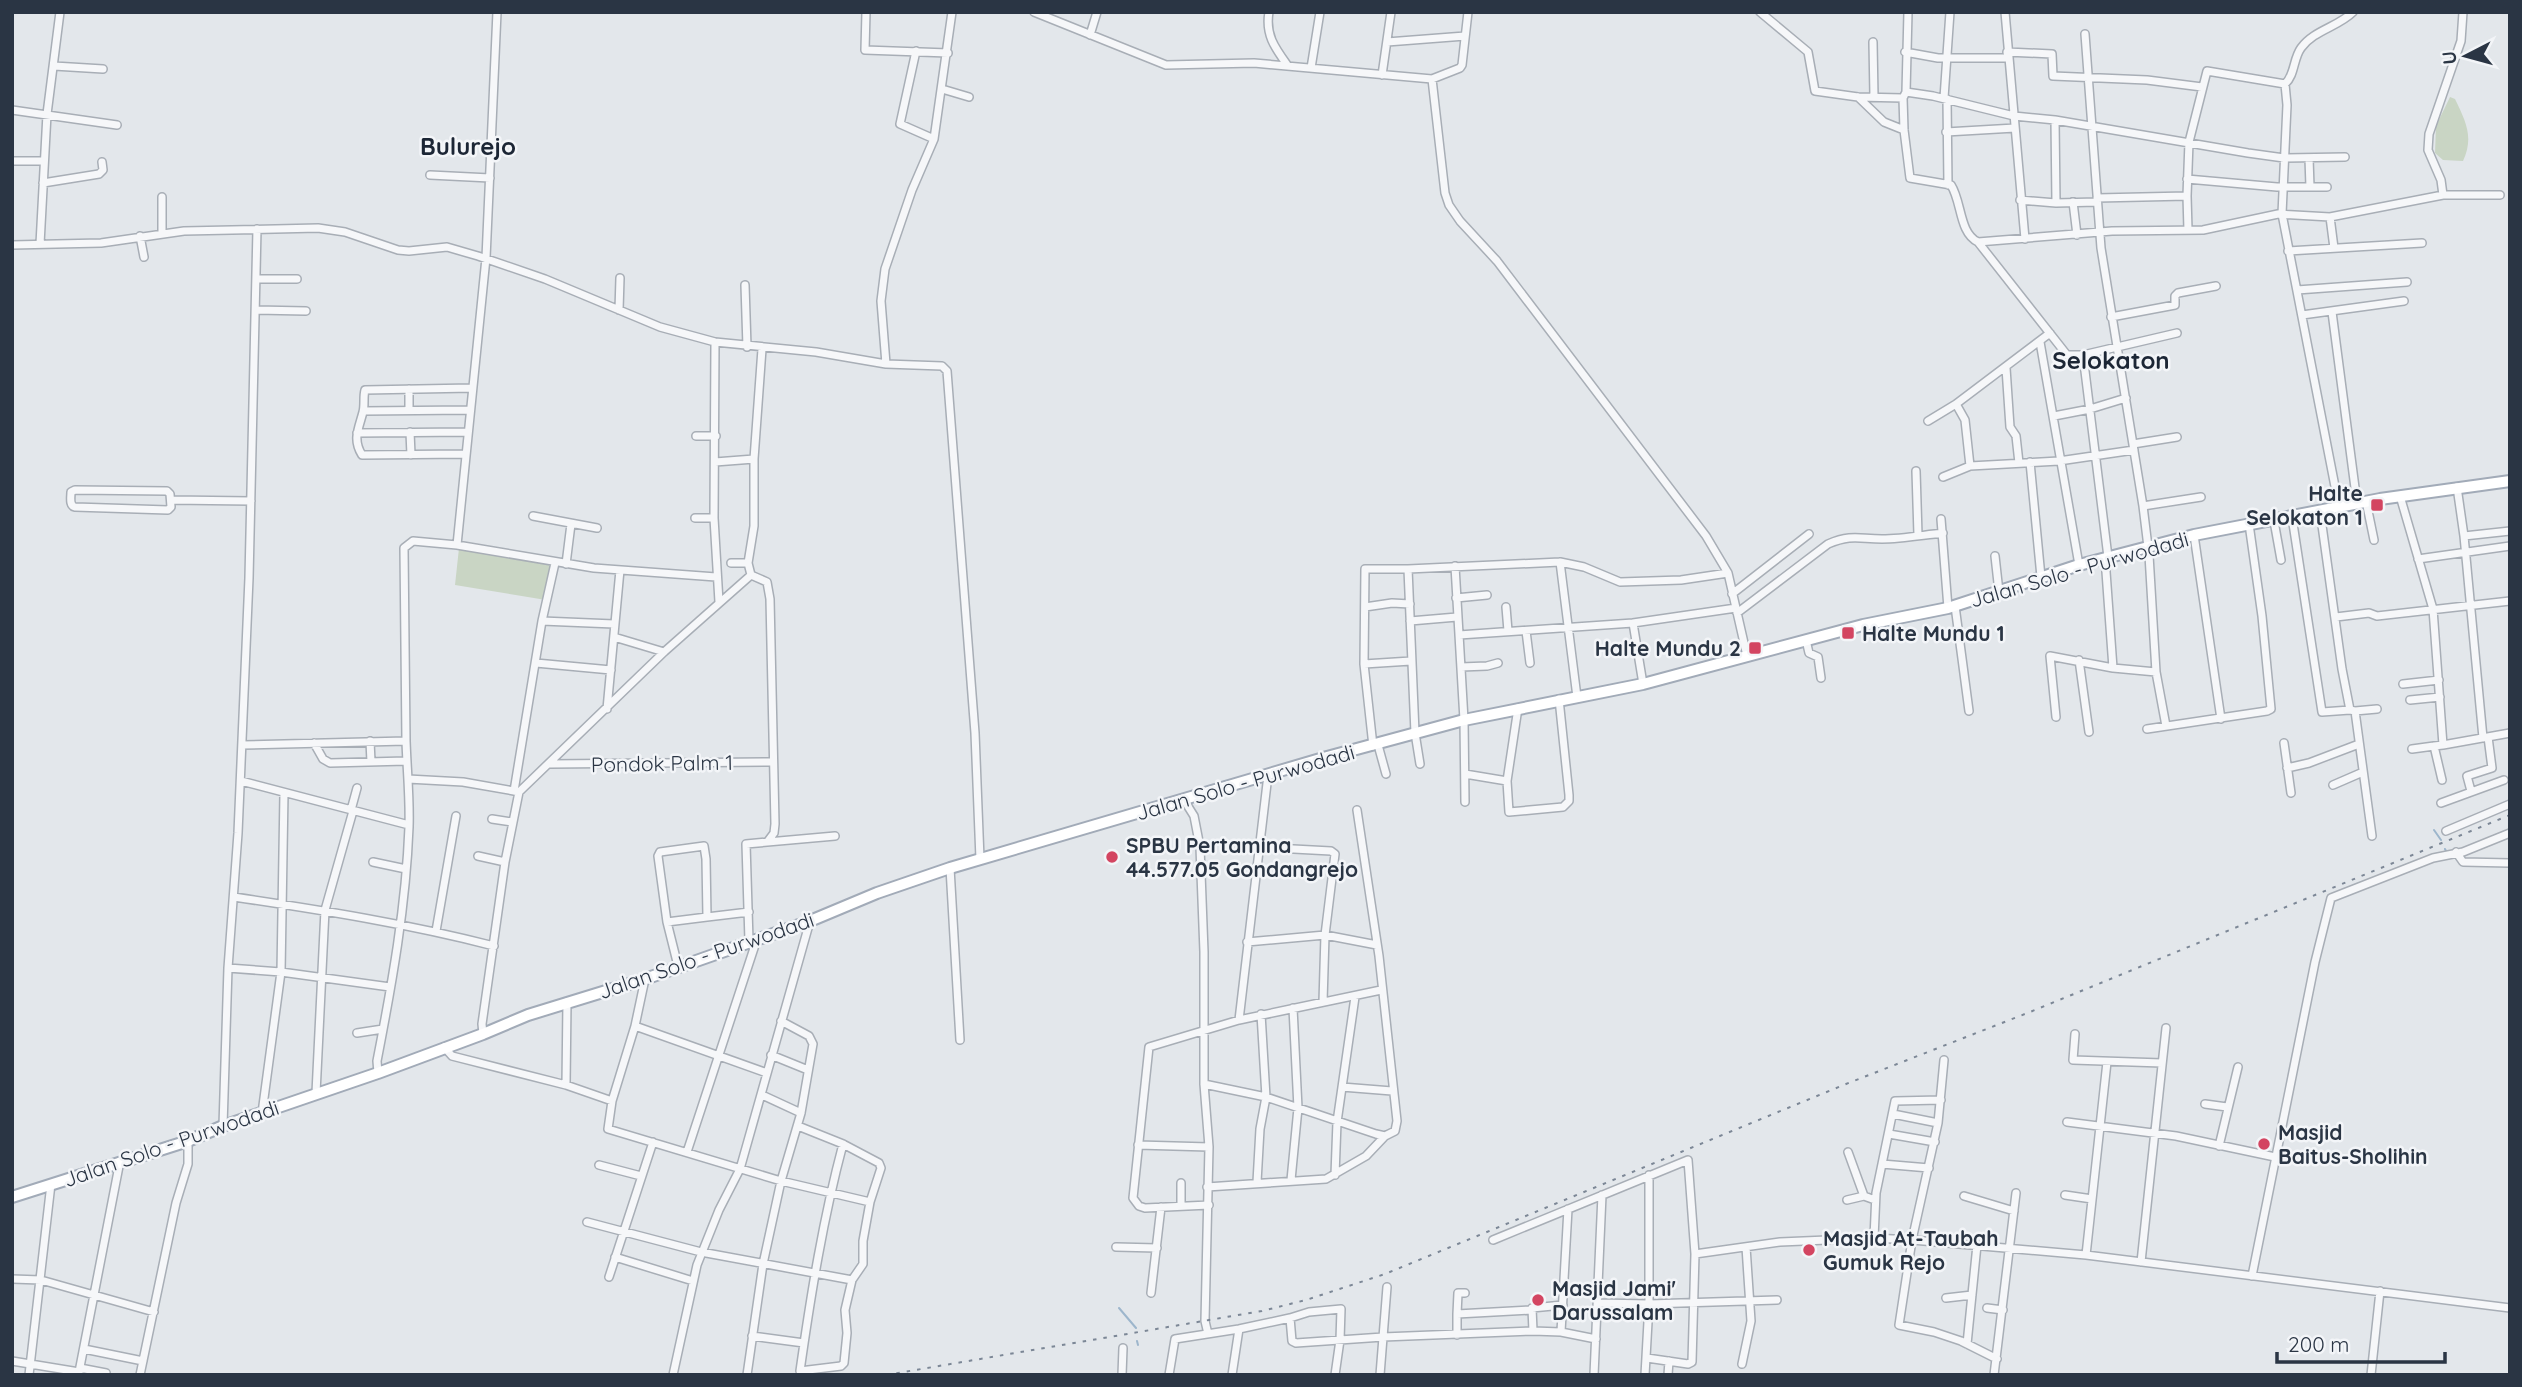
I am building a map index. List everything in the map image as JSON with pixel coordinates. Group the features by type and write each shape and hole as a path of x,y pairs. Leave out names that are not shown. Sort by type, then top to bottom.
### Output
{"main road":[{"name":"Jalan Solo - Purwodadi","path":"12,1198 188,1141 223,1126 378,1073 528,1015 645,979 950,868 1268,775 1464,720 1643,684 1863,625 1951,607 2079,565 2194,535 2362,502 2456,486 2510,481"}],"street":[{"path":"40,244 47,114 60,12"},
{"path":"457,545 464,497 464,454 486,258 497,12"},
{"path":"866,12 865,50 948,54"},
{"path":"886,364 881,301 885,269 912,190 934,139 952,12"},
{"path":"1034,12 1166,65 1288,65 1432,79 1460,68 1464,59 1468,12"},
{"path":"1090,35 1097,12"},
{"path":"1269,12 1267,25 1270,37 1288,65"},
{"path":"1311,68 1320,12"},
{"path":"1382,75 1391,12"},
{"path":"1760,12 1808,52 1815,92 1858,97 1904,95 1945,99 2014,116 2055,120 2284,158 2345,157"},
{"path":"1909,12 1905,52 1904,130 1910,180 1951,185 1958,198 1970,237 1978,242 2067,355 2082,355 2178,333"},
{"path":"1948,185 1945,99 1950,12"},
{"path":"2004,12 2025,239"},
{"path":"2339,507 2282,214 2287,105 2285,84 2291,76 2300,49 2322,31 2341,22 2353,12"},
{"path":"2443,195 2441,180 2428,150 2429,134 2461,41 2463,12"},
{"path":"2085,34 2100,233 2111,317 2143,506 2156,672 2166,726"},
{"path":"1387,42 1465,36"},
{"path":"1873,42 1874,97"},
{"path":"916,51 900,124 934,139"},
{"path":"1905,52 1938,58 2052,54 2053,76 2147,80 2202,87"},
{"path":"54,66 103,69"},
{"path":"2188,230 2189,142 2204,75 2209,70 2285,84"},
{"path":"1432,79 1442,180 1449,205 1464,227 1495,259 1700,528 1728,573 1746,656"},
{"path":"942,89 969,97"},
{"path":"1858,97 1884,122 1904,130"},
{"path":"12,110 117,125"},
{"path":"2055,120 2056,203"},
{"path":"1947,132 2015,128"},
{"path":"2309,158 2310,187"},
{"path":"12,161 44,161"},
{"path":"43,183 99,174 103,170 102,162"},
{"path":"430,175 490,178"},
{"path":"2187,179 2283,187 2327,187"},
{"path":"1978,242 2077,234 2188,230 2227,226 2282,214 2329,217 2443,195 2500,195"},
{"path":"2010,208 2020,204 2187,196"},
{"path":"162,197 162,233"},
{"path":"2073,202 2077,234"},
{"path":"2329,217 2334,248"},
{"path":"223,1126 228,968 241,781 257,229"},
{"path":"12,245 102,243 184,231 330,229 398,250 447,247 486,258 545,279 660,327 715,342 762,349 816,352 886,364 942,366 947,371 975,733 980,859"},
{"path":"140,236 144,257"},
{"path":"2288,251 2422,243"},
{"path":"619,310 620,278"},
{"path":"256,279 297,279"},
{"path":"2297,290 2407,282"},
{"path":"745,285 747,347"},
{"path":"2111,317 2174,305 2178,293 2216,286"},
{"path":"2302,315 2404,301"},
{"path":"256,310 306,311"},
{"path":"2332,312 2362,502 2374,540"},
{"path":"1928,421 2006,368 2050,333"},
{"path":"715,342 714,518 719,602"},
{"path":"2040,342 2079,565"},
{"path":"762,349 754,459 754,526 748,563 751,575 768,585 775,824 774,833 768,841"},
{"path":"2082,355 2106,558 2113,668"},
{"path":"2006,368 2010,427 2016,436 2019,463"},
{"path":"464,454 362,455 359,452 357,433 364,411 365,390 472,388"},
{"path":"409,389 409,410"},
{"path":"2054,416 2126,398"},
{"path":"1956,404 1965,420 1970,466"},
{"path":"364,411 469,410"},
{"path":"410,432 411,455"},
{"path":"357,433 467,432"},
{"path":"696,436 716,436"},
{"path":"1943,477 1970,466 2095,457 2177,436"},
{"path":"715,463 754,459"},
{"path":"2030,462 2041,577"},
{"path":"1916,471 1919,536"},
{"path":"2456,486 2464,536 2485,738 2491,768 2467,776 2471,791"},
{"path":"117,491 117,508"},
{"path":"167,491 171,500 168,510 75,508 71,492 167,491"},
{"path":"2400,496 2433,609 2444,745"},
{"path":"2143,506 2201,497"},
{"path":"171,500 251,502"},
{"path":"2320,511 2372,836"},
{"path":"533,516 597,528"},
{"path":"2292,517 2322,712 2377,709"},
{"path":"695,518 714,518"},
{"path":"1941,519 1951,607 1964,659 1969,711"},
{"path":"2274,521 2281,560"},
{"path":"566,564 570,524"},
{"path":"2147,729 2271,709 2249,524"},
{"path":"2464,536 2510,531"},
{"path":"1459,635 1633,623 1737,611 1833,542 1850,537 1883,539 1943,533"},
{"path":"1732,594 1810,534"},
{"path":"2194,535 2221,719"},
{"path":"378,1073 377,1061 400,925 409,825 404,548 413,541 457,545 566,564 716,577"},
{"path":"2418,559 2510,546"},
{"path":"1995,556 1999,592"},
{"path":"482,1034 517,792 520,744 555,562"},
{"path":"1386,775 1375,745 1364,664 1366,569 1560,562 1584,566 1620,582 1681,580 1728,573"},
{"path":"1560,562 1577,697"},
{"path":"732,563 748,563"},
{"path":"1455,566 1464,720 1465,802"},
{"path":"1408,569 1415,733 1420,764"},
{"path":"607,709 620,570"},
{"path":"517,792 550,764 664,652 751,575"},
{"path":"1456,598 1487,595"},
{"path":"2336,617 2370,613 2377,616 2510,601"},
{"path":"1365,607 1392,603 1410,604"},
{"path":"1506,607 1508,631"},
{"path":"1410,621 1457,617"},
{"path":"542,621 614,624"},
{"path":"1633,623 1643,684"},
{"path":"1525,631 1530,663"},
{"path":"614,637 664,652"},
{"path":"1806,640 1809,653 1819,658 1821,678"},
{"path":"2056,717 2049,658 2052,656 2113,668 2156,672"},
{"path":"2079,660 2088,732"},
{"path":"1364,664 1411,661"},
{"path":"536,663 611,670"},
{"path":"1461,667 1498,663"},
{"path":"2403,684 2439,680"},
{"path":"2410,700 2440,697"},
{"path":"1518,708 1507,781 1507,806 1510,813 1563,807 1569,801 1559,699"},
{"path":"2412,749 2510,733"},
{"path":"370,741 371,762"},
{"path":"242,745 406,741"},
{"path":"314,743 326,762 407,761"},
{"path":"2284,743 2291,793"},
{"path":"2287,768 2309,763 2359,744"},
{"path":"2434,746 2442,780"},
{"name":"Pondok Palm 1","path":"550,764 773,762"},
{"path":"2333,785 2363,772"},
{"path":"1465,774 1507,781"},
{"path":"1239,1020 1268,775"},
{"path":"408,779 463,782 517,792"},
{"path":"2441,803 2504,780"},
{"path":"241,781 409,825"},
{"path":"316,1093 325,910 357,788"},
{"path":"262,1113 281,972 284,793"},
{"path":"1184,800 1194,816 1199,836 1204,1084 1209,1147 1205,1321 1208,1334"},
{"path":"2446,831 2510,804"},
{"path":"1207,1187 1318,1180 1335,1175 1366,1156 1385,1136 1395,1132 1397,1127 1377,945 1357,810"},
{"path":"436,931 456,816"},
{"path":"492,819 512,822"},
{"path":"2252,1276 2330,898 2433,858 2463,852 2510,833"},
{"path":"687,1152 753,940 744,848 749,843 835,836"},
{"path":"678,966 667,922 658,853 700,845 705,847 707,917"},
{"path":"1258,847 1334,853 1325,935 1323,1002"},
{"path":"2456,852 2463,862 2510,863"},
{"path":"478,856 505,862"},
{"path":"373,862 406,869"},
{"path":"950,868 960,1040"},
{"path":"234,897 325,910 436,931 494,946"},
{"path":"667,922 749,912"},
{"path":"673,1375 701,1252 740,1169 810,920"},
{"path":"1247,942 1325,935 1377,945"},
{"path":"228,968 281,972 390,988"},
{"path":"645,979 635,1026 612,1101 608,1129 781,1181 870,1202"},
{"path":"1209,1205 1142,1207 1133,1198 1147,1050 1153,1044 1261,1014 1381,990"},
{"path":"1335,1175 1337,1122 1355,997"},
{"path":"566,1085 567,1002"},
{"path":"1291,1180 1298,1108 1293,1008"},
{"path":"1257,1182 1260,1129 1266,1097 1261,1014"},
{"path":"747,1375 763,1265 781,1181 801,1112 813,1040 782,1021"},
{"path":"635,1026 767,1073"},
{"path":"2141,1262 2166,1028"},
{"path":"357,1033 383,1029"},
{"path":"2076,1034 2073,1060 2162,1063"},
{"path":"444,1047 452,1056 566,1085 612,1101"},
{"path":"771,1055 808,1070"},
{"path":"1944,1060 1935,1142 1912,1240 1899,1325 1934,1332 1997,1359"},
{"path":"2085,1255 2107,1062"},
{"path":"2219,1146 2238,1067"},
{"path":"1204,1084 1266,1097 1385,1136"},
{"path":"1342,1087 1392,1091"},
{"path":"762,1095 801,1112"},
{"path":"1874,1238 1875,1200 1896,1100 1941,1100"},
{"path":"2205,1104 2227,1107"},
{"path":"1893,1114 1938,1123"},
{"path":"2067,1122 2176,1136 2275,1157"},
{"path":"797,1126 843,1144 881,1166 870,1202 863,1241 863,1264 852,1280 845,1310 847,1334 843,1365 800,1371 814,1275 843,1144"},
{"path":"1889,1134 1935,1142"},
{"path":"140,1375 176,1203 188,1164 188,1141"},
{"path":"608,1277 653,1142"},
{"path":"1138,1145 1209,1147"},
{"path":"1848,1152 1864,1196"},
{"path":"79,1372 121,1161"},
{"path":"1493,1240 1689,1161 1695,1254 1690,1364 1647,1354"},
{"path":"1882,1164 1929,1168"},
{"path":"598,1165 641,1176"},
{"path":"1644,1375 1649,1304 1649,1175"},
{"path":"1181,1183 1181,1206"},
{"path":"29,1375 51,1184"},
{"path":"1994,1375 2016,1193"},
{"path":"1595,1373 1602,1195"},
{"path":"2065,1195 2092,1199"},
{"path":"1847,1200 1864,1196 1875,1200"},
{"path":"1964,1196 2014,1211"},
{"path":"1151,1293 1161,1207"},
{"path":"1561,1332 1568,1209"},
{"path":"587,1222 701,1252 852,1280"},
{"path":"1695,1254 1780,1242 1874,1238 1912,1240 2085,1255 2510,1308"},
{"path":"1967,1344 1977,1245"},
{"path":"1116,1247 1157,1248"},
{"path":"1742,1364 1750,1325 1751,1301 1746,1247"},
{"path":"615,1257 693,1281"},
{"path":"12,1279 41,1279 154,1312"},
{"path":"1380,1375 1387,1287"},
{"path":"2371,1375 2380,1292"},
{"path":"1457,1335 1458,1293 1465,1293"},
{"path":"1946,1298 1972,1295"},
{"path":"1599,1303 1777,1300"},
{"path":"1457,1314 1531,1310 1533,1307 1563,1305"},
{"path":"1169,1375 1175,1339 1240,1329 1309,1312 1340,1308 1340,1340 1335,1375"},
{"path":"1987,1308 2003,1310"},
{"path":"1531,1310 1534,1331"},
{"path":"1290,1318 1294,1343 1534,1331 1561,1332 1596,1339"},
{"path":"1232,1375 1240,1329"},
{"path":"752,1336 804,1343"},
{"path":"1122,1375 1123,1348"},
{"path":"84,1349 143,1361"},
{"path":"12,1361 79,1372 106,1373"},
{"path":"1668,1375 1669,1361"}],"green space":[{"path":"2450,97 2455,99 2467,130 2468,144 2463,161 2443,160 2435,153 2436,126"},
{"path":"459,548 552,565 546,600 455,585"}],"waterway":[{"path":"2434,830 2441,840"},
{"path":"1119,1308 1136,1328"},
{"path":"1137,1341 1138,1345"}],"railway":[{"path":"886,1375 1262,1311 1306,1300 1385,1274 2510,815"}],"place":[{"name":"Halte Selokaton 1","path":"2377,505"},
{"name":"Halte Mundu 1","path":"1848,633"},
{"name":"Halte Mundu 2","path":"1755,648"},
{"name":"SPBU Pertamina 44.577.05 Gondangrejo","path":"1112,857"},
{"name":"Masjid Baitus-Sholihin","path":"2264,1144"},
{"name":"Masjid At-Taubah Gumuk Rejo","path":"1809,1250"},
{"name":"Masjid Jami' Darussalam","path":"1538,1300"}],"district":[{"name":"Bulurejo","path":"468,146"},
{"name":"Selokaton","path":"2111,360"}]}
